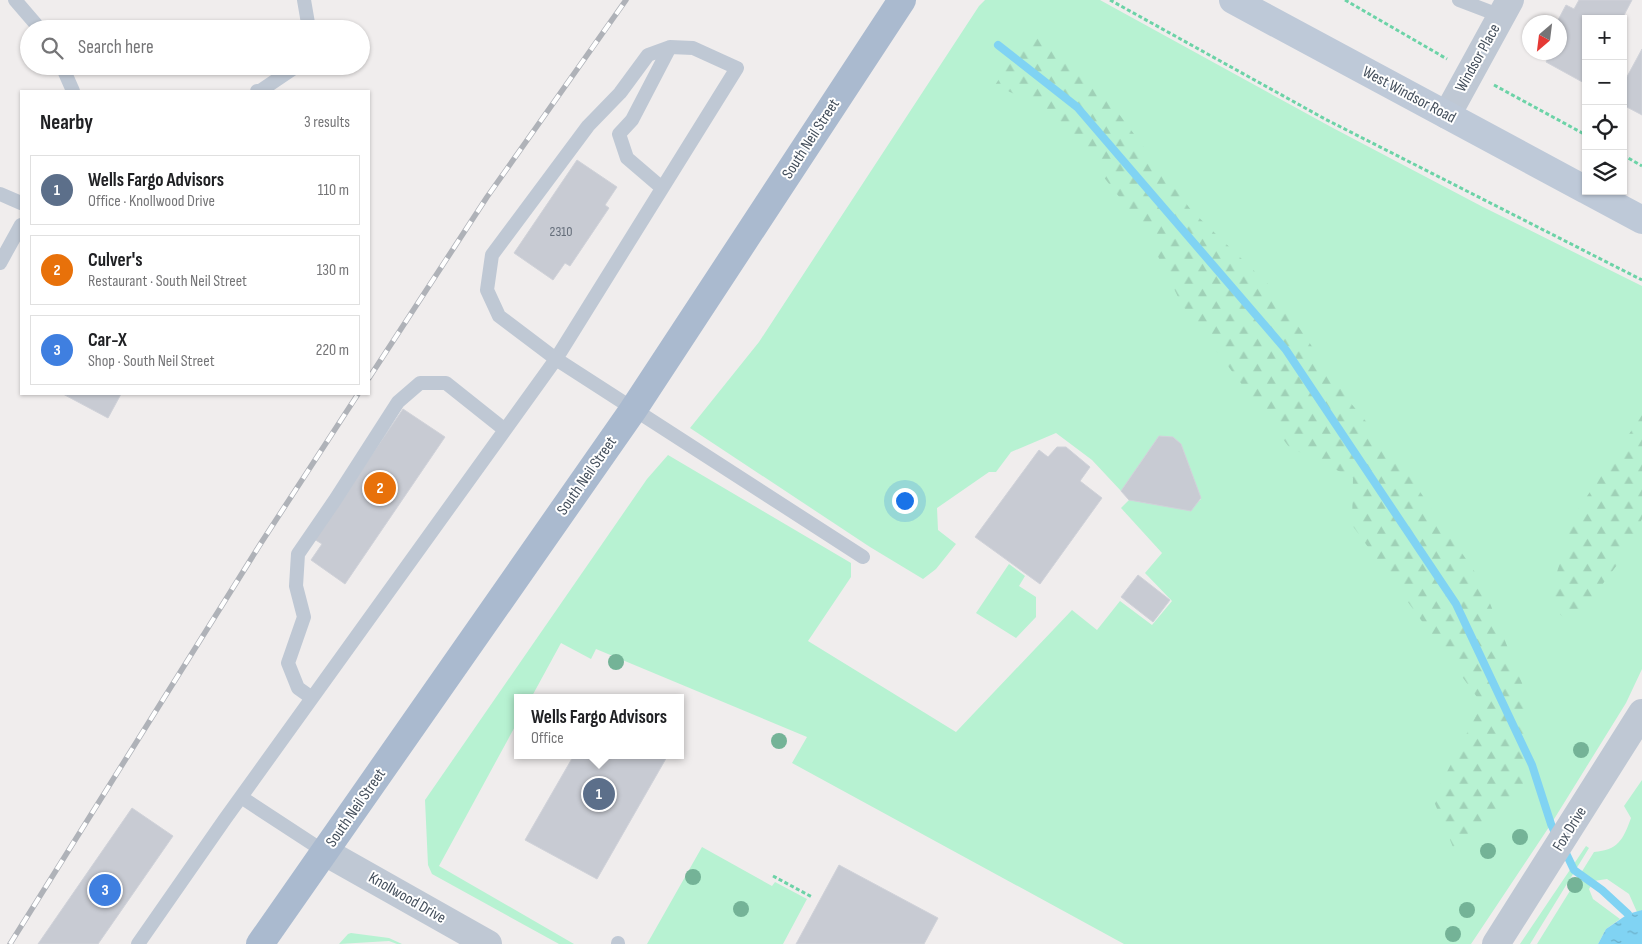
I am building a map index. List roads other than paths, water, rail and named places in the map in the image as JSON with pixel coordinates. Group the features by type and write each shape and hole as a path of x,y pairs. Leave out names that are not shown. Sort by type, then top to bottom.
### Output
{"main road":[{"name":"South Neil Street","path":"260,944 633,410 902,0"},
{"name":"West Windsor Road","path":"1233,0 1582,188"},
{"name":"West Windsor Road","path":"1595,195 1642,220"}],"street":[{"name":"Windsor Place","path":"1446,115 1505,8"},
{"name":"Fox Drive","path":"1496,944 1642,713"},
{"name":"Knollwood Drive","path":"325,852 488,944"}],"lane":[{"path":"15,0 32,20"},
{"path":"304,0 307,20"},
{"path":"1459,0 1505,8"},
{"path":"138,944 241,797 556,358 737,68 693,48 670,47 648,55 620,93 588,126 492,255 487,290 499,316 556,358 633,410 864,557"},
{"path":"662,188 627,158 619,134 632,120 670,47"},
{"path":"66,75 73,90"},
{"path":"259,90 283,75"},
{"path":"0,194 20,203"},
{"path":"0,263 20,227"},
{"path":"312,698 298,688 288,663 304,617 296,586 298,554 398,402 420,383 446,384 505,430"},
{"path":"241,797 325,852"}],"water":[{"path":"1642,910 1642,944 1598,944 1606,929 1628,914"}],"waterway":[{"path":"998,45 1077,107 1286,350 1456,604 1532,765 1557,837"},
{"path":"1564,849 1574,870 1602,890 1628,914"}],"railway":[{"path":"370,376 487,197 626,0"},
{"path":"10,944 261,543 357,395"}],"place":[{"name":"Culver's","path":"380,488"},
{"name":"Wells Fargo Advisors","path":"599,794"},
{"name":"Car-X","path":"105,890"}]}
